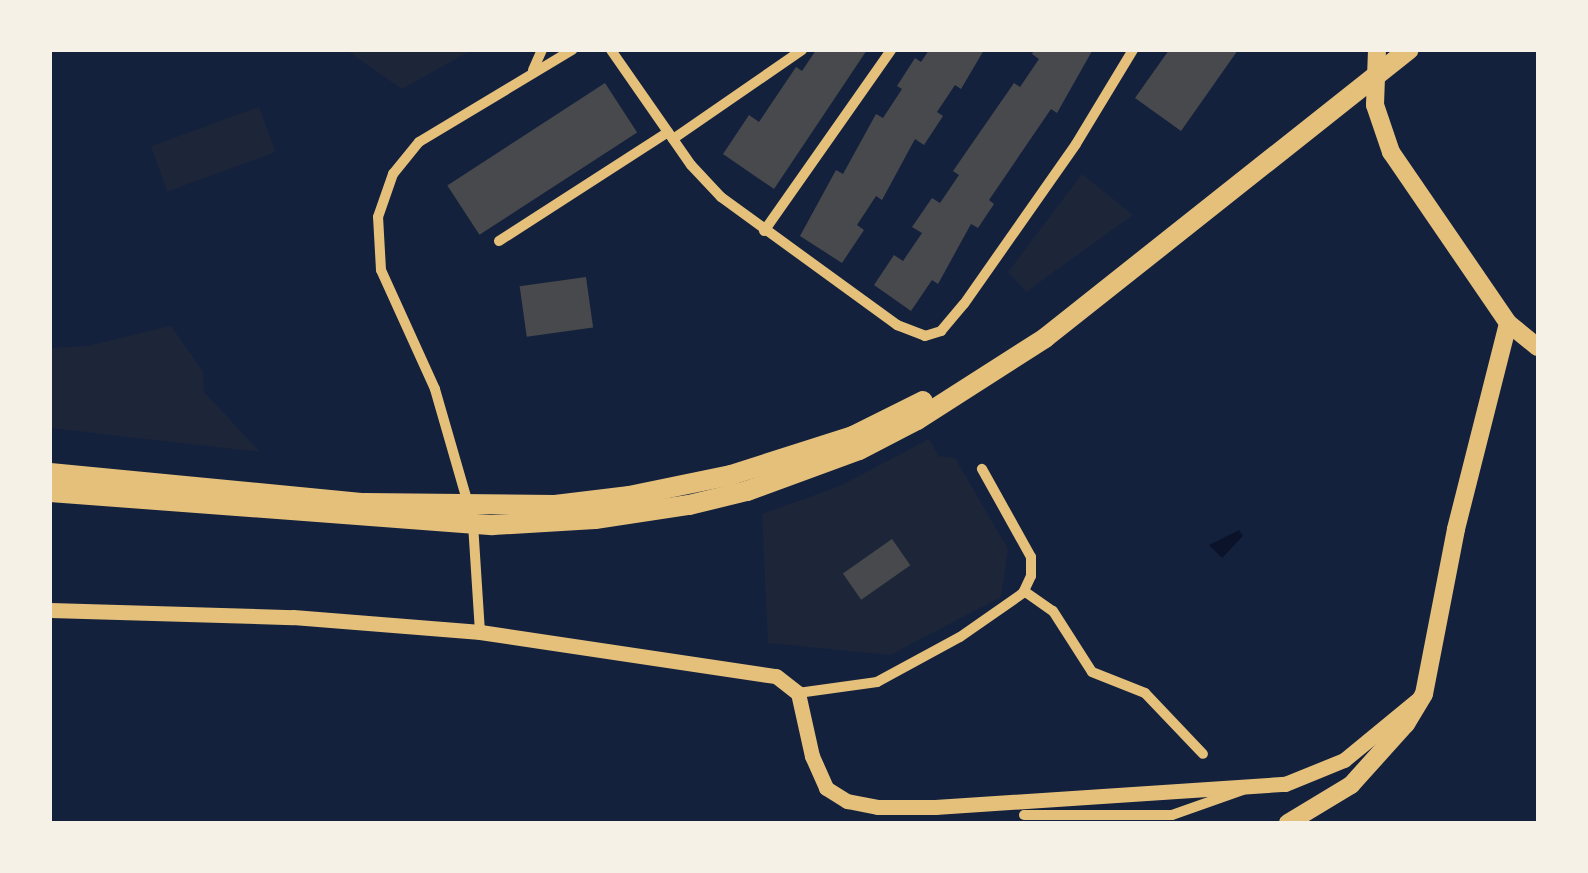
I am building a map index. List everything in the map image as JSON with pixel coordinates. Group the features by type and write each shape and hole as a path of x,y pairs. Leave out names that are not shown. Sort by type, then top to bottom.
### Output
{"highway":[{"path":"1336,100 1386,50"},
{"path":"50,492 490,516 675,488 853,436 929,397 1032,331 1336,100 1409,50"},
{"path":"50,473 448,515"}],"main road":[{"path":"1377,50 1375,106 1385,141 1508,323 1538,347"},
{"path":"1288,823 1351,785 1406,724 1424,694 1460,516 1508,323"}],"street":[{"path":"532,71 542,50"},
{"path":"480,632 477,546 462,474 435,389 380,270 376,231 387,188 409,151 442,126 572,50"},
{"path":"612,50 712,189 897,326 925,336 941,331 964,304 1076,144 1128,52"},
{"path":"499,241 802,50"},
{"path":"764,231 890,50"},
{"path":"798,693 877,682 988,620 1024,591 1032,572 1029,552 982,468"},
{"path":"1024,591 1053,611 1092,672 1141,690 1202,754"},
{"path":"50,610 293,617 480,632 768,675 788,682 798,693 815,766 832,794 864,805 918,815 1038,798 1248,788 1297,781 1332,766 1424,694"},
{"path":"1021,819 1137,819 1182,813 1248,788"},
{"path":"1021,819 1038,798"}],"shaded area":[{"path":"346,50 472,50 402,89"},
{"path":"259,107 275,152 167,191 151,146"},
{"path":"1082,174 1133,215 1026,292 1008,272"},
{"path":"171,326 203,372 204,392 260,452 50,428 50,348 87,346"},
{"path":"929,439 939,456 955,458 1008,549 1001,597 890,655 768,643 762,514 840,486"},
{"path":"1239,530 1243,536 1222,558 1209,545"}],"building":[{"path":"816,50 867,50 774,189 723,154 749,115 759,122 796,67 802,71"},
{"path":"929,50 984,50 961,89 955,85 937,112 943,116 924,145 915,139 882,200 876,196 857,225 864,230 842,263 800,236 836,170 843,174 876,114 883,118 902,89 897,86 915,58 921,62"},
{"path":"1034,50 1092,51 1057,113 1051,109 989,200 994,204 978,228 971,224 938,284 932,280 911,311 874,285 894,255 903,261 922,233 912,227 932,198 940,203 959,175 953,171 1014,83 1020,87 1039,59 1032,54"},
{"path":"1169,50 1238,50 1181,131 1135,98"},
{"path":"605,83 637,132 479,235 447,185"},
{"path":"586,277 593,328 527,337 520,286"},
{"path":"892,539 910,565 861,600 843,573"}]}
